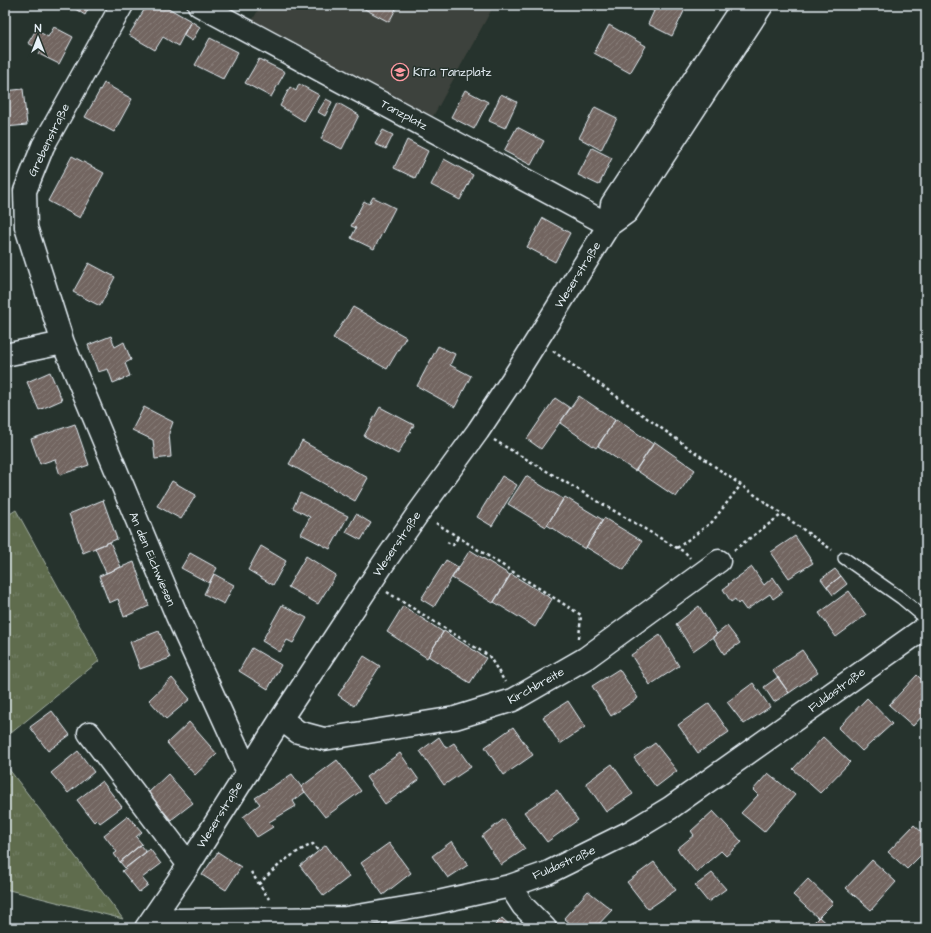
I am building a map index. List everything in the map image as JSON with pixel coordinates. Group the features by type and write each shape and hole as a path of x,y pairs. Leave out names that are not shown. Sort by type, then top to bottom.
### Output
{"street":[{"name":"Grebenstraße","path":"63,343 26,227 25,191 43,146 122,5"},
{"name":"Tanzplatz","path":"199,5 609,225"},
{"name":"Weserstraße","path":"609,225 612,204 743,5"},
{"name":"Weserstraße","path":"150,922 189,865 281,719 372,582 419,512 478,431 538,340 609,225 627,212 762,5"},
{"path":"5,355 63,343"},
{"name":"An den Eichwiesen","path":"63,343 176,616 248,772"},
{"name":"Kirchbreite","path":"281,719 298,732 324,739 455,718 512,700 586,658 710,567"},
{"name":"Fuldastraße","path":"150,922 178,920 283,919 346,923 510,886 547,873 632,831 670,808 926,627"},
{"name":"Weserstraße","path":"89,732 189,865"},
{"path":"510,886 523,906 545,928"}],"lane":[{"path":"844,558 901,598 926,619"}],"path":[{"path":"538,340 740,486 844,558"},
{"path":"478,431 710,567 781,515"},
{"path":"677,548 712,522 740,486"},
{"path":"419,512 581,615 578,648 586,658"},
{"path":"447,542 453,545 458,537"},
{"path":"372,582 489,656 506,684 512,700"},
{"path":"259,884 282,862 299,850 313,844 318,851"},
{"path":"251,872 283,919"}],"shaded area":[{"name":"KiTa Tanzplatz","path":"261,5 489,5 493,7 431,120 251,23"}],"green space":[{"path":"16,510 99,661 5,738 5,517"},
{"path":"5,764 123,919 5,889"}],"building":[{"path":"73,5 90,5 85,15 72,7"},
{"path":"147,5 163,5 191,21 178,46 163,37 155,50 129,35"},
{"path":"357,5 398,5 389,22"},
{"path":"647,5 687,5 672,36 648,24 654,11 646,7"},
{"path":"191,21 200,27 192,41 183,35"},
{"path":"609,25 646,46 630,73 594,53"},
{"path":"54,27 73,37 59,64 39,54 41,50 28,43 36,30 48,37"},
{"path":"210,38 238,52 223,79 195,65"},
{"path":"259,59 285,72 271,97 245,83"},
{"path":"104,83 132,99 114,132 85,117"},
{"path":"299,84 319,95 304,121 280,106 290,87 296,91"},
{"path":"23,89 27,125 5,127 5,91"},
{"path":"465,90 488,102 474,129 451,117"},
{"path":"501,94 517,102 505,128 489,121"},
{"path":"326,99 332,102 325,116 318,112"},
{"path":"338,103 359,115 342,149 321,139"},
{"path":"595,107 617,118 601,150 579,138"},
{"path":"517,127 544,141 531,165 504,151"},
{"path":"383,130 393,135 386,149 375,144"},
{"path":"407,140 428,151 415,178 394,168"},
{"path":"592,148 612,158 599,185 578,175"},
{"path":"72,156 104,173 80,218 48,201"},
{"path":"444,159 473,175 460,200 431,185"},
{"path":"373,197 395,208 374,249 351,238 356,228 351,226 364,201 369,204"},
{"path":"543,218 570,233 555,262 527,247"},
{"path":"89,263 115,277 100,306 73,292"},
{"path":"353,307 406,337 387,369 333,338"},
{"path":"111,336 115,347 124,342 131,360 125,363 130,376 113,383 108,369 98,372 88,345"},
{"path":"438,346 455,354 450,365 471,376 455,407 417,386"},
{"path":"50,372 62,400 39,410 27,382"},
{"path":"579,396 615,420 596,448 560,423"},
{"path":"555,398 570,408 541,449 527,439"},
{"path":"144,407 173,422 169,433 171,457 155,459 153,440 132,430"},
{"path":"380,407 414,425 398,454 364,436"},
{"path":"616,419 653,444 635,471 598,446"},
{"path":"75,424 89,465 60,475 55,459 40,464 31,439"},
{"path":"302,441 368,478 355,501 289,464"},
{"path":"655,442 695,470 676,497 636,470"},
{"path":"502,476 517,485 492,526 477,517"},
{"path":"526,476 563,499 546,527 508,504"},
{"path":"172,481 196,495 181,519 157,506"},
{"path":"300,493 348,516 330,549 301,534 310,517 293,508"},
{"path":"565,497 603,520 585,549 547,525"},
{"path":"103,500 117,539 83,553 69,514"},
{"path":"356,514 371,523 361,540 346,532"},
{"path":"604,518 642,541 624,570 586,547"},
{"path":"795,536 813,563 789,578 771,552"},
{"path":"110,542 121,567 106,573 95,548"},
{"path":"261,546 286,561 273,585 248,570"},
{"path":"470,550 510,575 493,603 452,578"},
{"path":"190,553 217,568 209,583 181,568"},
{"path":"306,556 336,575 318,604 288,587"},
{"path":"446,560 458,567 434,607 421,599"},
{"path":"134,562 149,606 124,617 118,599 109,603 99,576"},
{"path":"752,567 764,585 773,577 783,592 773,599 770,594 746,610 740,602 738,604 735,599 731,602 723,589"},
{"path":"835,569 841,576 827,587 821,579"},
{"path":"214,574 234,585 224,604 204,594"},
{"path":"511,574 552,599 535,627 494,602"},
{"path":"841,576 847,584 833,595 827,587"},
{"path":"849,591 866,615 836,637 819,613"},
{"path":"282,605 307,618 293,643 287,640 280,652 262,641"},
{"path":"403,606 443,632 427,658 387,632"},
{"path":"699,606 717,634 693,651 676,624"},
{"path":"727,626 740,643 724,654 713,637"},
{"path":"159,631 170,658 140,669 130,642"},
{"path":"444,631 486,658 470,683 428,656"},
{"path":"660,635 679,666 650,685 631,655"},
{"path":"252,648 281,665 268,689 239,671"},
{"path":"802,650 818,673 789,693 772,670"},
{"path":"364,656 380,666 354,706 338,695"},
{"path":"619,669 638,698 611,716 592,686"},
{"path":"917,675 926,684 926,712 913,726 889,705"},
{"path":"778,677 789,693 774,702 764,687"},
{"path":"172,678 190,699 166,719 149,700"},
{"path":"753,683 770,707 744,724 727,702"},
{"path":"867,698 892,724 862,751 838,728"},
{"path":"568,701 585,727 560,744 543,717"},
{"path":"709,703 729,732 698,753 678,725"},
{"path":"52,711 70,735 48,751 30,727"},
{"path":"189,722 217,754 195,775 167,743"},
{"path":"513,727 533,755 504,775 485,747"},
{"path":"439,737 446,748 454,743 471,767 444,785 420,751"},
{"path":"823,737 850,762 820,793 793,769"},
{"path":"655,743 677,771 656,787 634,758"},
{"path":"78,751 94,772 68,793 51,773"},
{"path":"400,753 419,780 385,804 366,777"},
{"path":"337,760 361,791 325,817 301,787"},
{"path":"612,764 633,794 606,812 586,783"},
{"path":"768,773 795,795 764,832 741,813 758,795 753,790"},
{"path":"168,774 193,803 171,820 148,793"},
{"path":"292,774 305,792 293,801 296,806 269,822 273,827 257,837 243,817 260,804 255,798"},
{"path":"102,781 122,807 100,823 97,819 94,822 77,800"},
{"path":"557,790 578,820 547,842 524,812"},
{"path":"713,811 742,842 726,856 721,851 696,872 677,849 694,835 691,831"},
{"path":"128,816 142,832 136,837 142,844 120,862 114,854 117,852 104,835"},
{"path":"504,819 525,849 501,865 482,836"},
{"path":"914,825 926,836 926,860 921,855 907,869 888,852"},
{"path":"452,841 468,865 448,878 432,856"},
{"path":"389,843 411,873 383,895 361,863"},
{"path":"140,845 146,852 125,868 120,862"},
{"path":"326,845 349,877 324,896 300,866"},
{"path":"150,849 161,864 142,878 148,885 139,892 122,871"},
{"path":"218,852 241,867 226,890 202,875"},
{"path":"872,860 896,882 871,910 846,888"},
{"path":"654,862 676,890 648,909 627,882"},
{"path":"712,873 726,889 708,902 695,886"},
{"path":"808,879 833,903 818,918 793,895"},
{"path":"588,891 612,910 595,928 575,928 564,918"},
{"path":"819,917 831,928 808,928"},
{"path":"502,918 513,928 492,928"}],"place":[{"name":"KiTa Tanzplatz","path":"400,72"}]}
